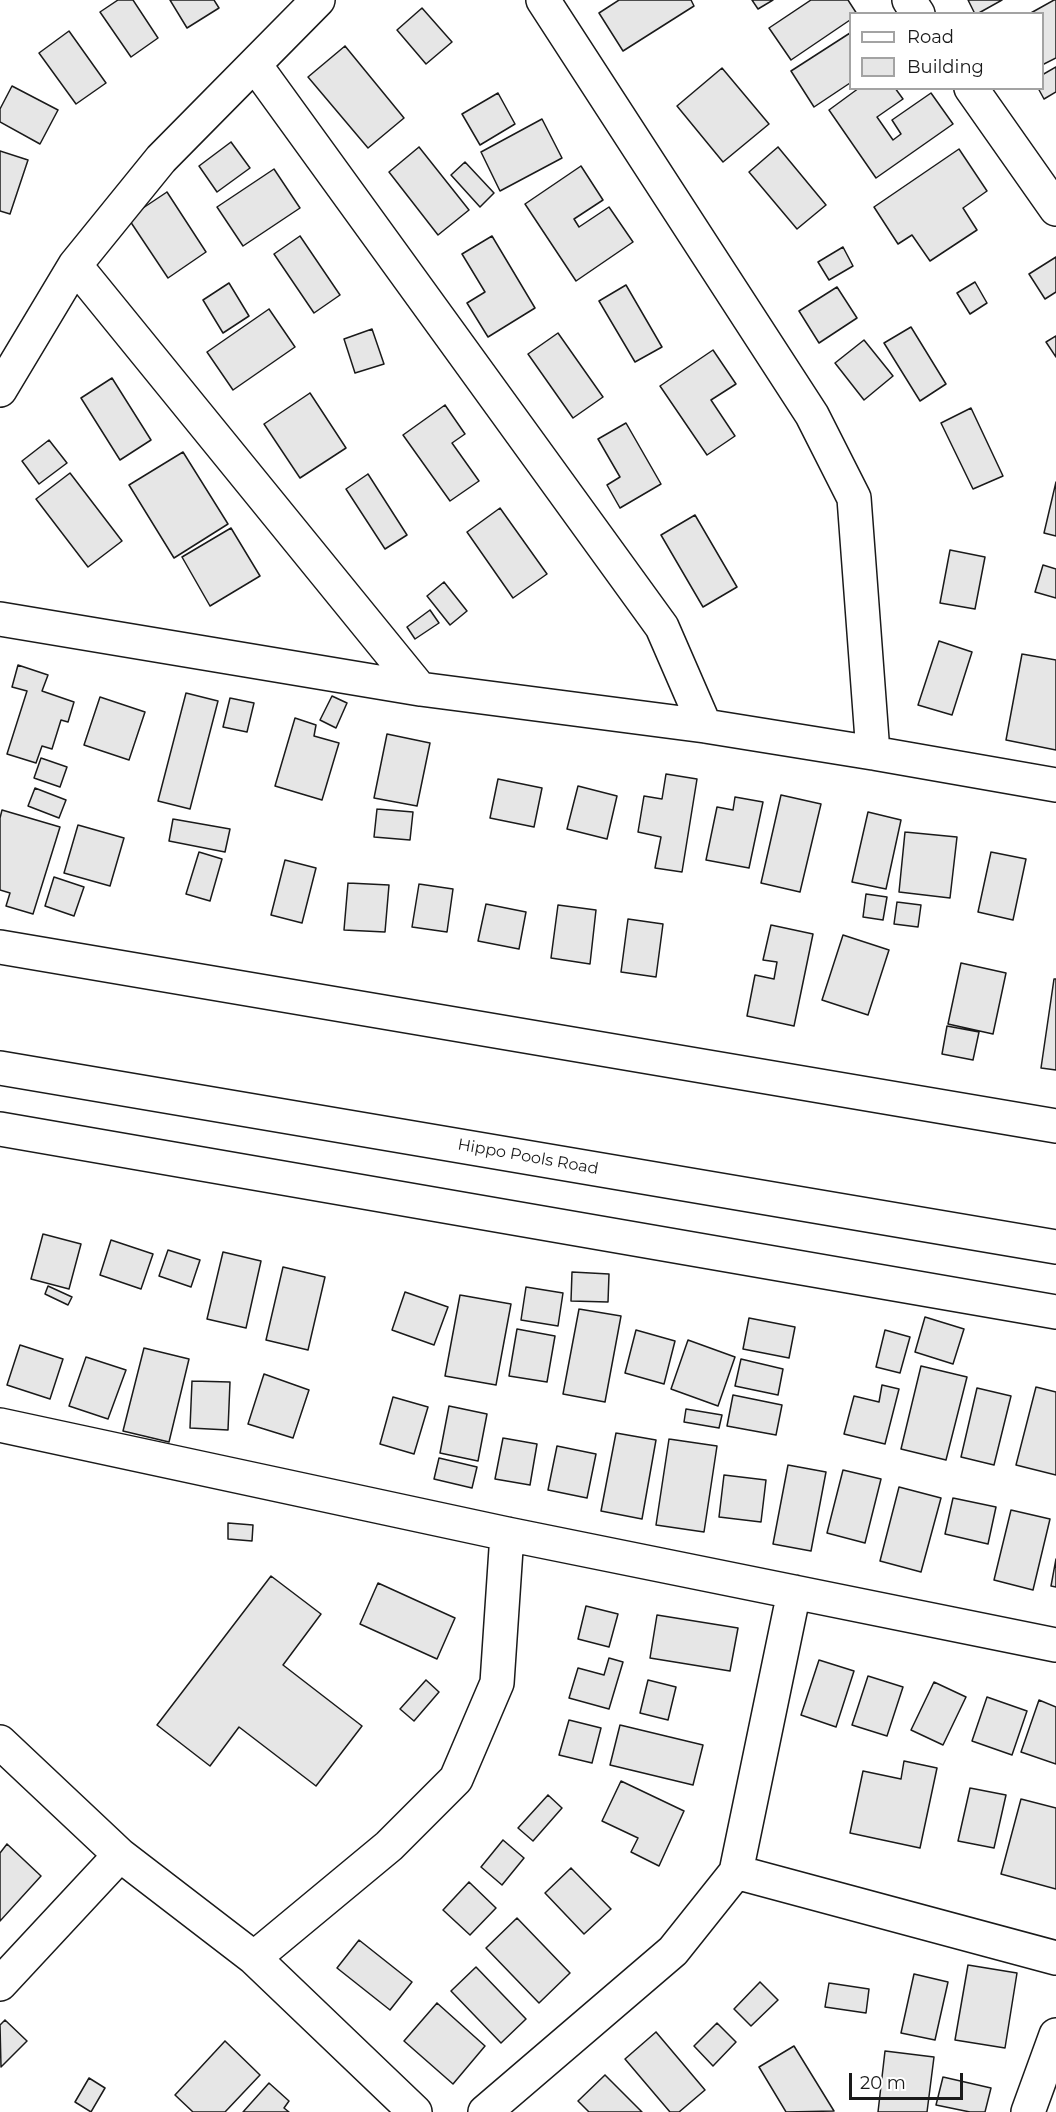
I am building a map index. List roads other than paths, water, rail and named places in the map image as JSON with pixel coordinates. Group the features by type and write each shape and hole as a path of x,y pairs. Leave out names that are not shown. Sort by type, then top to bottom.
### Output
{"street":[{"path":"0,390 75,265 161,159 318,0"},
{"path":"543,0 812,415 854,498 873,753"},
{"path":"255,65 662,627 705,726"},
{"path":"972,90 1056,209"},
{"path":"75,265 420,689"},
{"path":"0,619 420,689 705,726 1056,785"},
{"path":"0,947 1056,1126"},
{"name":"Hippo Pools Road","path":"0,1068 1056,1247"},
{"path":"0,1129 1056,1312"},
{"path":"0,1425 507,1533 1056,1645"},
{"path":"254,1958 388,1846 456,1779 497,1683 507,1533"},
{"path":"485,2112 673,1951 736,1872 794,1592"},
{"path":"0,1742 120,1855 254,1958 415,2112"},
{"path":"0,1984 120,1855"},
{"path":"736,1872 1056,1958"},
{"path":"1028,2112 1056,2035"}]}
